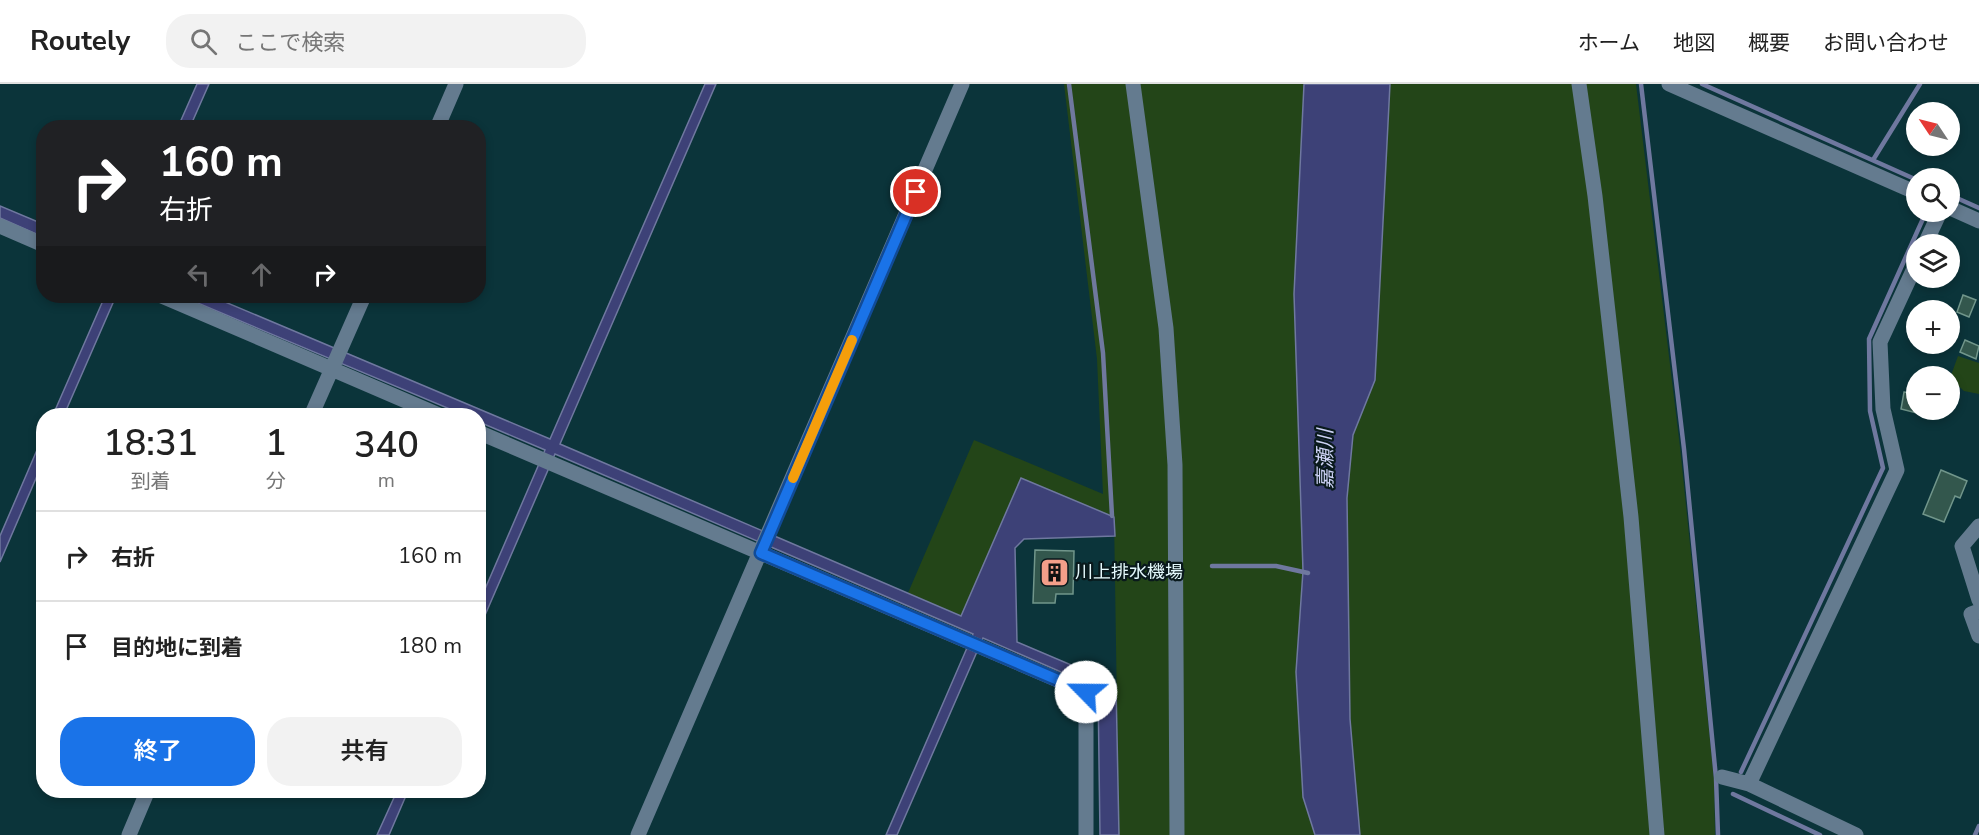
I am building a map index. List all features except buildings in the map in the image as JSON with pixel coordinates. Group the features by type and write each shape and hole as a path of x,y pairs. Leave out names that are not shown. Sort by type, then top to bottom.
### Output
{"street":[{"path":"440,120 456,84"},
{"path":"638,835 962,84"},
{"path":"1132,84 1166,328 1175,465 1177,835"},
{"path":"1580,84 1632,517 1657,835"},
{"path":"1669,84 1906,189"},
{"path":"1960,212 1979,221"},
{"path":"0,226 36,242"},
{"path":"1749,784 1897,470 1883,409 1880,342 1906,286"},
{"path":"178,303 422,408"},
{"path":"315,408 361,303"},
{"path":"486,435 1086,692 1086,835"},
{"path":"1979,526 1962,546 1979,600"},
{"path":"1979,611 1971,614 1979,636"},
{"path":"1722,777 1749,784 1856,835"},
{"path":"129,835 145,798"}],"green space":[{"path":"1064,84 1304,84 1294,294 1303,571 1296,672 1303,797 1315,835 1119,835 1114,517 1021,478 962,616 908,593 974,440 1103,494 1097,359"},
{"path":"1390,84 1636,84 1680,447 1714,779 1715,835 1360,835 1350,719 1347,498 1353,435 1375,380"},
{"path":"1958,356 1979,363 1979,394 1964,391 1960,387 1960,366 1954,366"}],"water":[{"path":"197,84 209,84 193,120 181,120"},
{"path":"705,84 716,84 560,444 961,616 1021,478 1114,517 1115,536 1024,539 1015,548 1017,642 1116,684 1119,835 1100,835 1098,688 983,638 897,835 886,835 973,634 555,454 486,613 486,587 545,450 486,425 486,412 550,439"},
{"name":"嘉瀬川","path":"1304,84 1390,84 1375,380 1353,435 1347,498 1350,719 1360,835 1315,835 1303,797 1296,672 1303,571 1294,294"},
{"path":"0,206 36,221 36,234 0,218"},
{"path":"102,303 113,303 67,408 56,408"},
{"path":"198,303 228,303 477,408 447,408"},
{"path":"36,452 36,478 0,562 0,536"},
{"path":"394,798 405,798 389,835 377,835"}],"waterway":[{"path":"1069,84 1103,353 1112,516"},
{"path":"1641,84 1684,449 1716,778 1718,835"},
{"path":"1702,84 1906,175"},
{"path":"1873,160 1920,84"},
{"path":"1960,199 1979,208"},
{"path":"1741,772 1883,468 1870,411 1869,339 1922,222"},
{"path":"1212,566 1276,566 1308,573"},
{"path":"1733,794 1820,835"},
{"path":"1975,835 1979,826"}],"slow traffic":[{"path":"793,478 852,340"}],"place":[{"name":"川上排水機場","path":"1054,572"}],"route":[{"path":"916,192 761,553 1086,692"}]}
